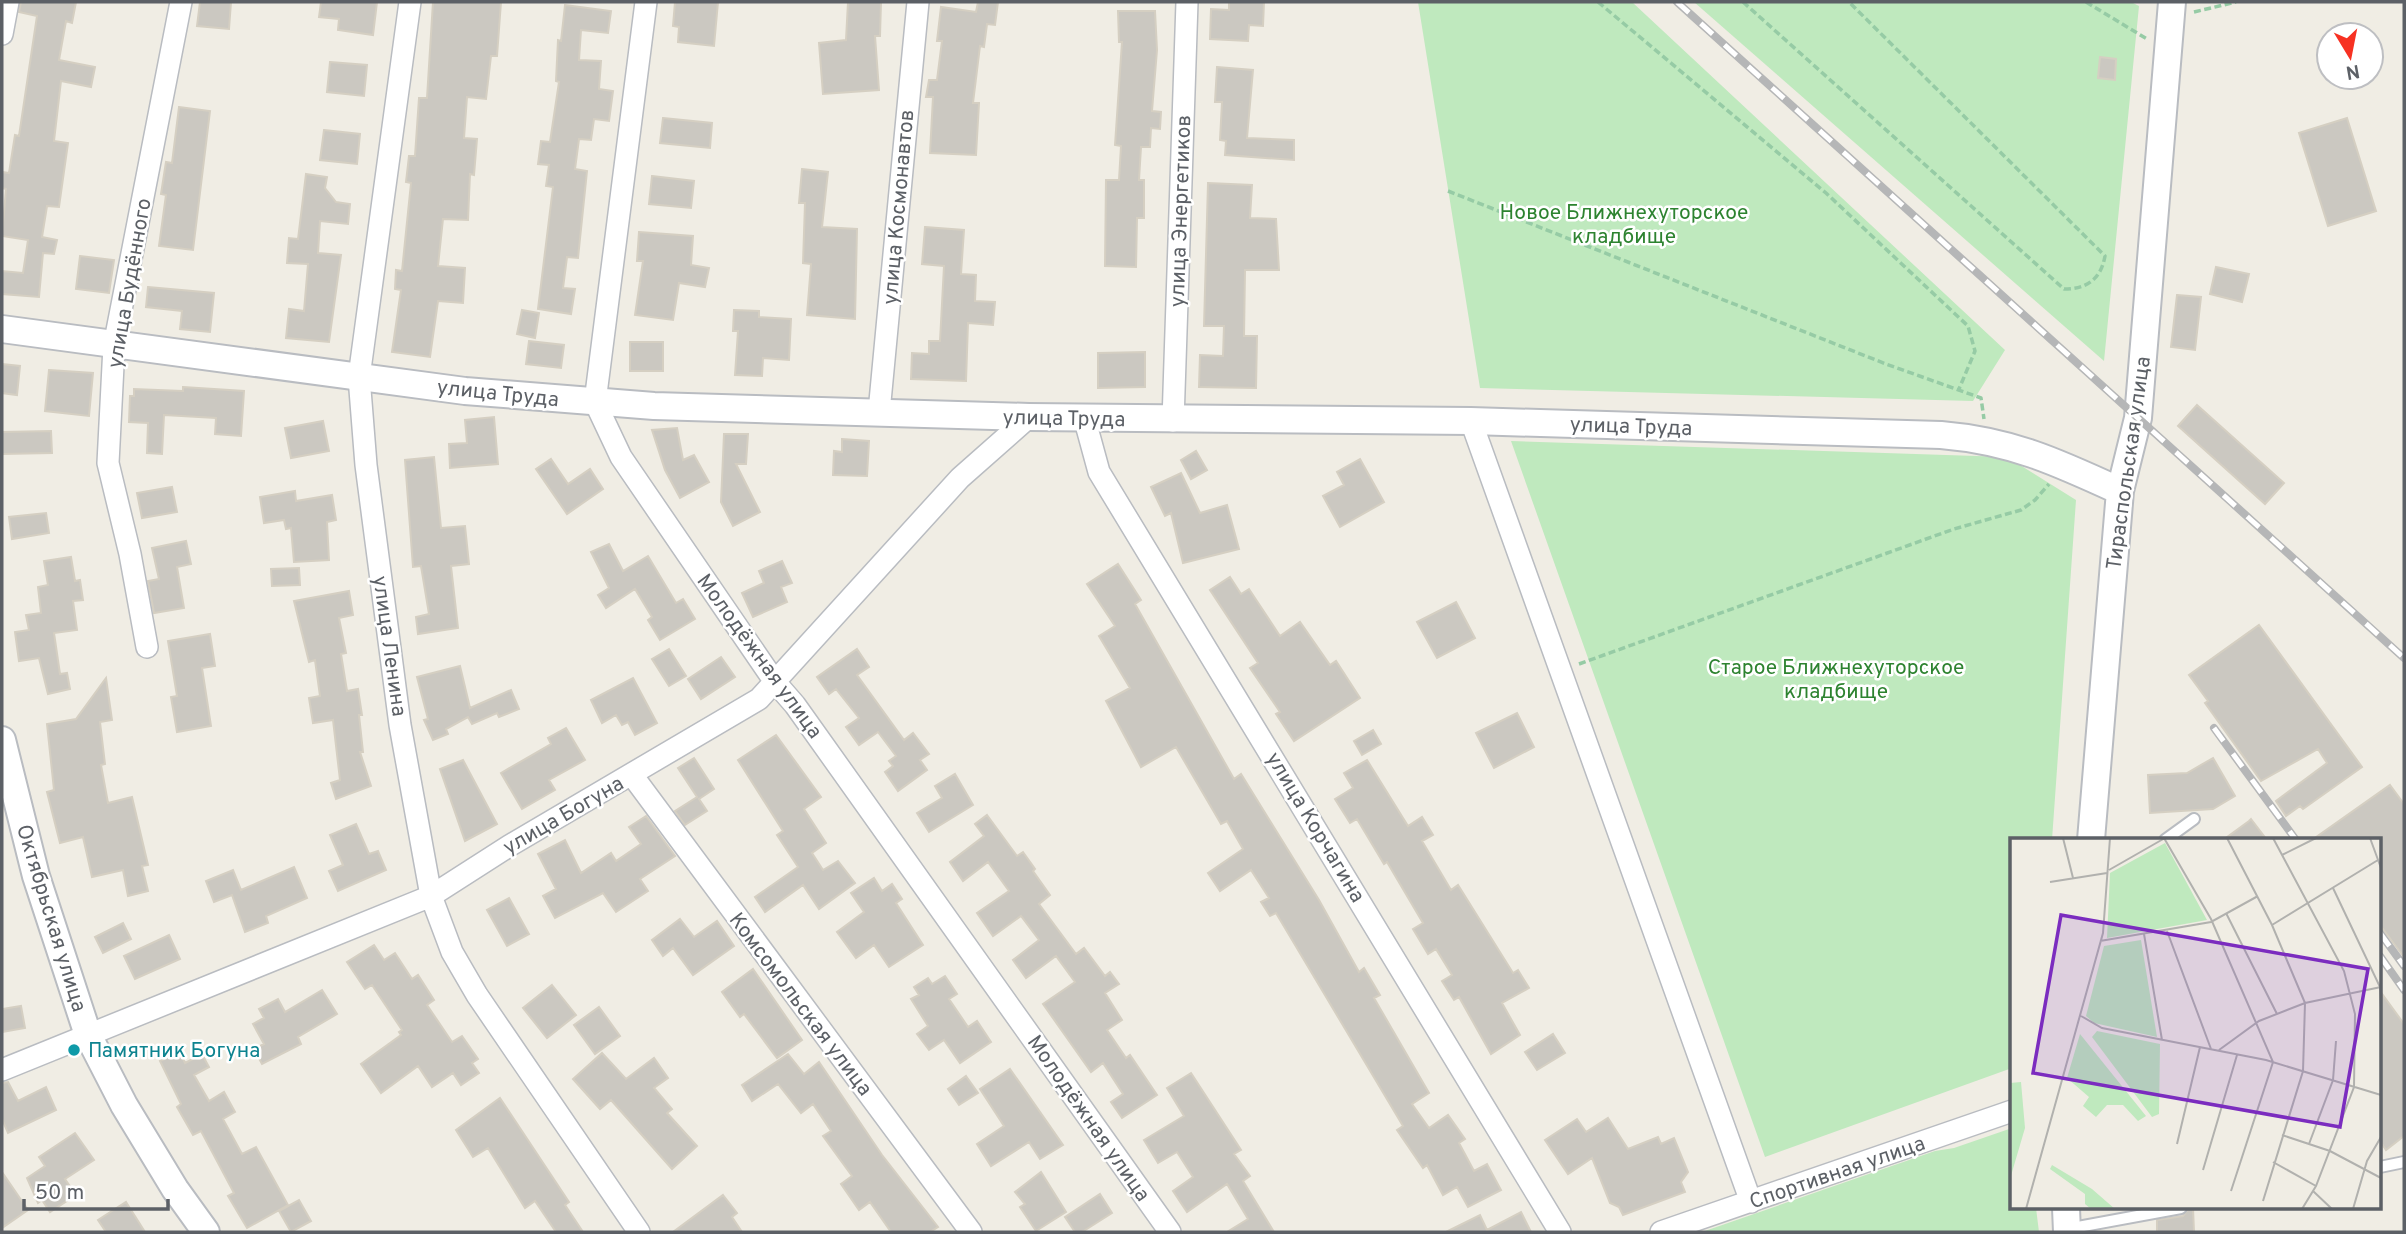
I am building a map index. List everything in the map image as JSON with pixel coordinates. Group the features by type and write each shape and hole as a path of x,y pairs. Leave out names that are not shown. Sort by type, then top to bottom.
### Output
{"street":[{"path":"2,34 8,2"},
{"name":"улица Будённого","path":"146,647 130,554 108,463 114,346 181,2"},
{"name":"улица Ленина","path":"410,2 359,377 366,465 400,725 431,897 452,952 477,995 639,1232"},
{"path":"595,402 646,2"},
{"name":"улица Космонавтов","path":"878,412 918,2"},
{"name":"улица Энергетиков","path":"1173,421 1187,2"},
{"name":"Тираспольская улица","path":"2091,838 2120,491 2138,418 2171,9"},
{"name":"улица Труда","path":"2,329 465,391 595,402 762,411 1173,421 1471,421 1983,439 2021,448 2120,491"},
{"name":"Молодёжная улица","path":"595,402 621,457 775,682 795,705 1170,1232"},
{"name":"улица Богуна","path":"2,1070 431,897 509,846 759,699 960,478 1029,418"},
{"name":"улица Корчагина","path":"1084,418 1099,472 1560,1232"},
{"path":"1471,421 1751,1202"},
{"name":"Октябрьская улица","path":"2,740 36,876 88,1035 124,1105 175,1189 206,1232"},
{"name":"Комсомольская улица","path":"632,775 971,1232"},
{"name":"Спортивная улица","path":"1661,1232 2010,1112"}],"lane":[{"path":"2168,838 2194,818"},
{"path":"2382,1167 2404,1162"},
{"path":"2067,1223 2166,1210"}],"path":[{"path":"1598,2 1826,193 1968,326 1975,351 1959,389"},
{"path":"1743,2 2064,289 2082,289 2094,280 2103,269 2105,256 1849,2"},
{"path":"2086,2 2167,51"},
{"path":"2171,9 2236,2"},
{"path":"1448,191 1886,364 1981,398 1983,439"},
{"path":"1562,671 1954,529 2021,510 2046,489 2059,463"}],"green space":[{"name":"Новое Ближнехуторское кладбище","path":"1418,2 1632,2 2005,350 1973,401 1480,388"},
{"path":"1694,2 2131,2 2139,6 2104,361"},
{"name":"Старое Ближнехуторское кладбище","path":"1511,441 2007,457 2076,500 2052,838 2010,838 2010,1069 1765,1157"},
{"path":"2010,1129 2010,1210 2036,1210 2039,1232 1702,1232 1935,1151 1954,1148"}],"building":[{"path":"21,2 76,2 72,23 66,21 59,60 95,67 91,87 61,81 54,141 68,143 59,207 47,206 42,237 57,240 54,254 43,253 39,297 2,294 2,271 23,273 28,240 2,236 6,189 2,188 2,172 9,173 15,135 19,136 37,16 19,12"},
{"path":"200,2 231,2 229,29 197,26"},
{"path":"321,2 377,2 373,35 338,30 339,19 319,17"},
{"path":"433,2 501,2 497,56 491,56 486,99 467,97 464,138 477,139 474,175 470,174 468,220 443,219 438,266 465,268 463,303 438,301 430,357 392,352 401,290 395,289 396,270 402,271 411,183 406,182 409,156 415,156 419,98 427,98"},
{"path":"675,2 718,2 714,46 678,42 679,27 673,26"},
{"path":"848,2 881,2 880,36 875,36 879,90 823,94 819,43 846,40"},
{"path":"978,2 998,2 995,25 987,24 984,47 980,46 973,103 979,103 976,155 930,153 933,97 926,97 929,80 937,80 942,41 937,41 941,7 976,12"},
{"path":"1229,2 1264,2 1263,26 1249,25 1248,41 1210,39 1211,9 1229,10"},
{"path":"565,5 611,11 608,33 581,30 579,60 601,61 599,89 613,91 609,121 594,119 591,140 579,139 575,169 587,171 578,258 567,257 563,288 575,289 571,314 538,309 553,187 546,186 549,165 538,164 541,141 550,142 559,82 556,81 558,40 561,41"},
{"path":"1118,11 1155,11 1157,50 1152,111 1161,112 1160,129 1151,128 1150,147 1141,147 1139,180 1144,180 1144,218 1137,218 1136,267 1105,266 1106,180 1119,180 1121,146 1115,145 1122,42 1119,42"},
{"path":"2100,57 2116,59 2115,80 2098,78"},
{"path":"330,62 367,65 364,96 327,92"},
{"path":"1217,67 1253,70 1247,138 1294,140 1294,160 1225,155 1226,141 1220,140 1222,102 1215,102"},
{"path":"179,107 210,111 193,250 159,246 166,195 161,194 166,162 172,163"},
{"path":"663,118 712,123 710,148 660,143"},
{"path":"2347,118 2376,211 2328,226 2299,133"},
{"path":"324,130 360,134 357,164 320,160"},
{"path":"802,169 828,172 822,227 857,229 855,319 807,315 811,264 803,263 805,203 799,203"},
{"path":"306,174 327,177 325,188 336,202 350,204 348,224 320,221 318,253 341,255 329,342 286,338 289,309 304,311 308,264 287,263 289,238 298,239"},
{"path":"652,176 694,181 691,208 649,204"},
{"path":"1208,183 1252,185 1250,218 1276,219 1279,270 1245,270 1244,336 1257,336 1256,388 1199,387 1200,355 1223,356 1224,326 1204,326"},
{"path":"925,227 964,230 961,274 976,275 975,301 995,302 993,325 968,323 966,381 911,379 912,353 929,354 929,341 940,341 944,266 922,264"},
{"path":"639,232 693,236 691,265 709,268 705,287 679,283 673,320 635,315 643,261 637,261"},
{"path":"80,256 114,260 109,293 76,289"},
{"path":"2216,267 2249,274 2242,302 2210,294"},
{"path":"148,287 214,293 210,332 180,329 182,311 146,307"},
{"path":"2177,295 2201,297 2195,350 2171,347"},
{"path":"522,310 539,313 535,338 517,334"},
{"path":"734,310 759,311 759,317 791,319 789,360 763,358 762,376 735,375 738,331 733,331"},
{"path":"529,341 564,345 561,368 526,364"},
{"path":"630,342 663,342 663,371 630,371"},
{"path":"1145,352 1145,387 1098,388 1098,353"},
{"path":"2,364 20,366 17,395 2,393"},
{"path":"49,370 93,373 89,416 45,411"},
{"path":"183,387 244,391 241,436 215,434 216,418 164,415 162,454 147,453 148,423 129,422 130,396 134,396 134,389 183,391"},
{"path":"2197,405 2284,483 2265,504 2178,426"},
{"path":"494,417 498,464 450,468 449,444 467,443 465,420"},
{"path":"323,421 329,451 291,458 285,428"},
{"path":"677,428 683,460 694,455 709,482 680,498 665,470 652,430"},
{"path":"51,431 52,453 2,454 2,432"},
{"path":"724,434 748,434 746,464 736,464 760,512 733,526 721,502"},
{"path":"842,439 869,441 867,476 833,475 834,451 842,452"},
{"path":"1196,451 1207,470 1191,479 1181,460"},
{"path":"434,457 441,528 465,526 469,564 451,566 458,628 418,634 416,617 429,614 421,566 413,567 405,460"},
{"path":"551,459 568,484 590,469 603,489 567,514 536,469"},
{"path":"1360,459 1384,502 1340,527 1323,496 1344,485 1337,472"},
{"path":"1181,473 1200,513 1227,505 1239,549 1183,563 1171,513 1165,516 1151,487"},
{"path":"172,487 177,512 142,518 137,493"},
{"path":"295,491 296,501 332,495 336,520 327,522 329,560 294,562 291,528 286,529 284,520 264,523 260,497"},
{"path":"46,513 49,533 12,539 9,517"},
{"path":"186,541 191,564 177,567 184,608 154,613 148,581 159,579 152,548"},
{"path":"609,544 623,571 648,556 676,603 683,599 695,619 660,640 648,620 652,617 635,589 606,608 598,595 609,588 591,552"},
{"path":"71,557 75,581 80,580 83,600 73,601 77,630 54,633 60,674 67,673 70,689 48,694 39,658 19,661 15,632 29,630 26,615 41,613 38,587 48,585 44,561"},
{"path":"782,561 792,583 781,587 787,602 753,617 742,593 764,583 759,571"},
{"path":"1118,564 1141,600 1135,604 1234,779 1241,774 1319,900 1359,972 1364,968 1380,995 1374,998 1429,1093 1412,1104 1429,1128 1448,1115 1465,1139 1459,1143 1474,1171 1487,1164 1501,1190 1468,1207 1457,1187 1443,1195 1427,1165 1423,1168 1397,1130 1403,1126 1276,913 1270,916 1261,902 1269,898 1251,870 1220,891 1208,873 1243,849 1227,821 1221,824 1176,747 1141,767 1106,701 1130,688 1099,636 1115,626 1087,584"},
{"path":"299,568 300,585 272,586 271,569"},
{"path":"1230,577 1241,594 1249,589 1280,636 1300,622 1330,665 1336,661 1360,698 1294,741 1276,714 1280,712 1250,668 1258,663 1210,590"},
{"path":"349,591 353,615 339,618 346,653 341,654 347,691 358,689 362,715 359,715 363,752 360,752 371,786 336,799 331,783 340,780 333,720 313,723 309,698 320,696 315,660 309,662 294,601"},
{"path":"1456,602 1475,638 1437,658 1417,622"},
{"path":"2259,625 2362,767 2303,809 2300,806 2286,816 2276,801 2327,763 2318,749 2261,781 2205,703 2208,701 2189,675"},
{"path":"210,634 215,666 202,668 211,726 177,732 171,697 177,696 168,641"},
{"path":"669,649 686,676 669,686 652,659"},
{"path":"857,649 869,667 857,675 904,740 913,733 929,754 920,760 927,770 898,791 885,772 893,766 889,761 896,756 878,732 859,745 846,727 859,718 836,689 829,694 817,677"},
{"path":"721,657 735,677 701,699 688,679"},
{"path":"460,666 470,708 511,690 519,709 499,717 497,713 472,724 468,717 446,729 448,734 433,740 424,720 428,719 417,677"},
{"path":"106,678 112,720 100,722 105,764 101,765 108,803 132,797 148,865 142,866 148,891 128,896 123,870 92,877 83,837 60,843 47,792 54,790 47,724 76,719"},
{"path":"633,678 657,723 635,735 628,722 622,725 616,715 602,723 591,700"},
{"path":"1517,713 1534,747 1494,768 1476,733"},
{"path":"566,728 585,760 549,780 555,790 522,809 501,773 551,744 548,738"},
{"path":"1373,730 1381,744 1362,755 1354,741"},
{"path":"776,735 821,797 804,809 826,843 812,853 823,870 838,861 855,883 819,909 803,885 765,912 755,897 798,867 777,835 783,831 738,760"},
{"path":"694,758 714,789 699,799 707,811 685,825 675,811 697,797 678,768"},
{"path":"2213,758 2235,796 2213,809 2150,813 2148,775 2187,773"},
{"path":"463,760 497,824 465,841 440,769"},
{"path":"1367,760 1408,826 1422,817 1433,835 1422,841 1451,890 1458,885 1513,973 1518,970 1529,988 1502,1003 1520,1035 1491,1054 1459,997 1454,1000 1442,981 1452,975 1436,949 1428,954 1413,929 1423,923 1387,862 1384,864 1357,819 1350,823 1335,799 1353,788 1344,773"},
{"path":"955,774 973,805 929,832 917,813 942,798 935,786"},
{"path":"2390,785 2404,804 2404,957 2382,928 2382,838 2315,838"},
{"path":"987,815 1017,856 1023,852 1035,869 1033,871 1050,895 1039,904 1076,954 1084,948 1105,976 1110,972 1119,984 1105,993 1122,1020 1107,1030 1126,1058 1130,1055 1157,1095 1122,1118 1111,1102 1123,1094 1103,1063 1091,1072 1043,1004 1075,982 1056,956 1026,978 1013,960 1039,940 1021,916 993,936 977,913 1009,891 988,862 963,881 950,862 984,836 975,824"},
{"path":"646,816 675,856 640,879 648,891 616,912 603,893 555,918 543,896 556,889 538,854 565,840 581,873 611,853 616,861 641,844 629,827"},
{"path":"2251,819 2265,838 2226,838"},
{"path":"356,824 369,854 378,851 386,870 338,891 329,871 343,865 330,835"},
{"path":"294,867 307,898 266,916 268,923 245,932 232,895 214,902 206,881 233,870 241,890"},
{"path":"874,878 882,891 892,884 902,899 896,903 923,945 889,967 874,945 856,958 837,932 864,912 851,893"},
{"path":"509,898 529,934 507,946 487,910"},
{"path":"680,919 694,937 717,921 734,946 693,975 673,948 663,956 652,940"},
{"path":"123,923 131,939 103,953 95,937"},
{"path":"169,935 180,959 135,979 124,956"},
{"path":"374,945 384,960 395,953 412,979 418,975 434,1000 427,1005 452,1042 462,1036 478,1059 472,1063 479,1073 461,1085 453,1073 432,1087 418,1066 381,1093 361,1064 401,1035 399,1032 402,1030 372,985 365,989 347,962"},
{"path":"753,969 802,1040 777,1058 744,1014 740,1017 722,992"},
{"path":"945,976 957,994 949,999 968,1027 977,1021 991,1042 960,1063 944,1040 929,1050 917,1034 928,1026 911,999 919,995 914,987 928,978 932,984"},
{"path":"552,985 576,1015 547,1038 523,1008"},
{"path":"322,990 337,1014 298,1037 301,1044 262,1064 254,1049 264,1044 253,1024 264,1018 259,1009 278,999 285,1012"},
{"path":"2382,994 2404,1024 2404,1136 2386,1150 2382,1144"},
{"path":"21,1006 25,1028 2,1032 2,1009"},
{"path":"599,1007 620,1036 595,1054 574,1025"},
{"path":"1553,1034 1565,1053 1537,1070 1525,1052"},
{"path":"180,1052 185,1063 202,1054 209,1067 194,1075 209,1101 224,1092 235,1112 223,1119 242,1154 256,1147 288,1205 247,1228 228,1196 234,1193 201,1131 193,1135 177,1107 181,1104 160,1061"},
{"path":"602,1053 626,1079 654,1058 668,1078 654,1088 672,1109 667,1113 697,1146 672,1169 611,1100 600,1109 573,1079"},
{"path":"788,1054 804,1074 819,1062 882,1155 938,1227 930,1232 891,1232 870,1202 859,1210 841,1184 852,1176 823,1136 831,1131 813,1104 801,1113 778,1084 752,1101 742,1085"},
{"path":"1010,1069 1063,1145 1040,1159 1029,1142 991,1166 977,1144 1004,1126 980,1089"},
{"path":"1191,1073 1241,1150 1234,1154 1250,1176 1243,1181 1274,1232 1227,1232 1248,1219 1227,1184 1187,1212 1173,1191 1193,1177 1177,1152 1158,1163 1144,1140 1184,1116 1167,1088"},
{"path":"966,1076 978,1093 959,1105 948,1089"},
{"path":"8,1082 18,1101 46,1087 56,1110 8,1133 2,1119 2,1083"},
{"path":"500,1098 569,1202 565,1205 583,1232 556,1232 535,1201 525,1208 488,1148 473,1157 456,1130"},
{"path":"1608,1118 1628,1149 1658,1137 1661,1144 1674,1138 1688,1172 1681,1182 1685,1192 1623,1215 1619,1207 1610,1203 1592,1158 1568,1174 1545,1140 1577,1119 1586,1132"},
{"path":"75,1133 94,1160 65,1179 76,1195 50,1212 42,1200 38,1203 27,1178 45,1166 39,1157"},
{"path":"2,1172 28,1210 2,1228"},
{"path":"1041,1172 1066,1212 1036,1231 1020,1207 1025,1204 1015,1192"},
{"path":"1100,1194 1112,1213 1082,1232 1075,1232 1065,1217"},
{"path":"723,1195 737,1213 732,1217 742,1232 673,1232"},
{"path":"299,1200 311,1221 291,1232 279,1211"},
{"path":"126,1202 145,1232 106,1232 98,1220"},
{"path":"2188,1210 2193,1210 2194,1232 2157,1232 2157,1220 2183,1216"},
{"path":"1521,1212 1531,1232 1446,1232 1480,1215 1487,1230"}],"railway":[{"path":"1677,2 2404,658"},
{"path":"2214,728 2295,838"},
{"path":"2382,936 2404,966"},
{"path":"2382,959 2404,990"}],"place":[{"name":"Памятник Богуна","path":"74,1050"}]}
